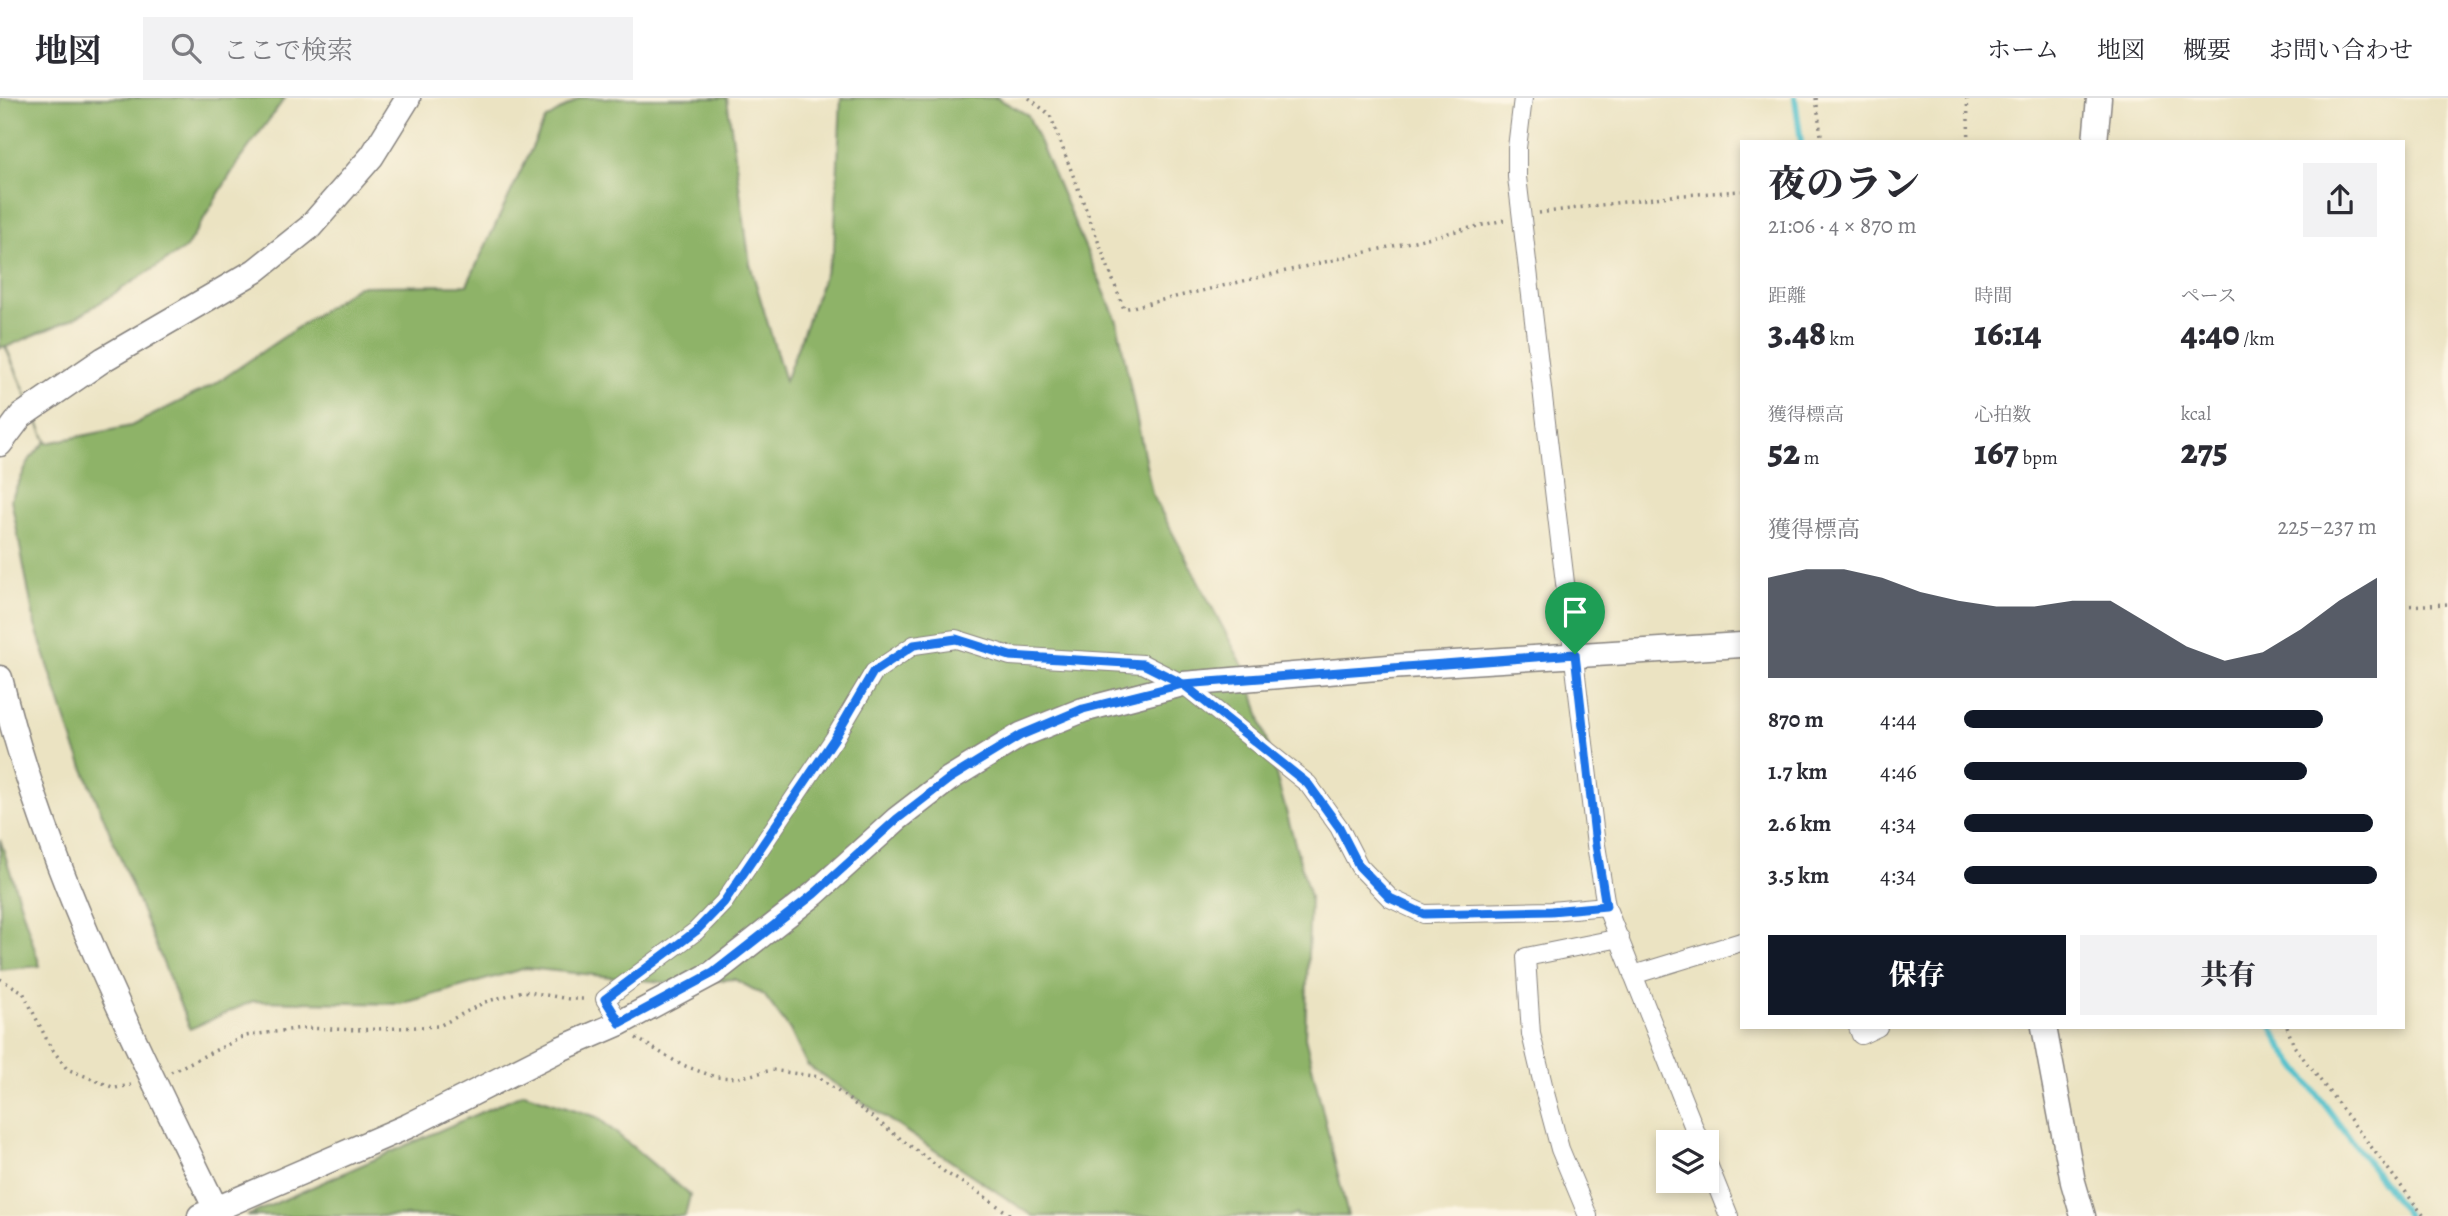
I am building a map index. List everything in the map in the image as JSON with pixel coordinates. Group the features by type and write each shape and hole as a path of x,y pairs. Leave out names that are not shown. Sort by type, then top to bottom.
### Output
{"street":[{"path":"0,444 21,416 32,408 104,359 256,271 310,227 372,156 408,98"},
{"path":"1523,98 1517,148 1517,177 1596,845 1606,906 1695,1130"},
{"path":"2095,140 2099,98"},
{"path":"620,1023 605,999 696,931 724,902 834,739 873,672 914,645 956,639 1010,656 1143,664 1183,684 1308,784 1339,827 1359,866 1390,898 1424,914 1551,911 1606,906"},
{"path":"0,678 39,816 71,898 208,1212 408,1126 560,1049 620,1023 713,973 814,894 897,819 949,779 1021,735 1083,709 1183,684 1575,654 1740,645"},
{"path":"1588,1216 1560,1149 1545,1093 1531,1034 1526,957 1620,938"},
{"path":"1633,975 1740,942"},
{"path":"1859,1029 1861,1035 1874,1029"},
{"path":"2044,1029 2073,1182 2083,1216"},
{"path":"1719,1191 1729,1216"}],"path":[{"path":"1029,98 1050,115 1124,309 1521,215 1740,191"},
{"path":"1816,98 1822,140"},
{"path":"1966,98 1969,140"},
{"path":"2405,607 2448,604"},
{"path":"303,1028 357,1030 439,1026 485,1002 523,991 569,999 605,999"},
{"path":"620,1023 641,1043 680,1064 715,1077 738,1079 772,1070 819,1077 946,1173 1012,1216"},
{"path":"2288,1029 2294,1046 2424,1216"}],"green space":[{"path":"0,98 285,98 238,162 186,248 77,317 6,347 47,443 131,426 215,384 358,286 467,285 545,120 580,98 727,98 750,264 785,381 834,249 841,98 997,98 1028,115 1117,321 1152,494 1248,675 1310,897 1305,1037 1348,1216 1033,1216 807,1065 790,1030 764,995 734,979 680,984 526,968 401,1004 253,1001 190,1029 74,745 35,625 11,499 30,459 46,441 5,346 0,348"},
{"path":"0,839 40,966 0,970"},
{"path":"524,1093 597,1117 690,1195 685,1216 247,1216"}],"waterway":[{"path":"1795,98 1801,140"},
{"path":"2273,1029 2283,1049 2408,1216"}],"route":[{"path":"1575,654 1183,684 1083,709 1021,735 949,779 897,819 814,894 713,973 620,1023 605,999 696,931 724,902 834,739 873,672 914,645 956,639 1010,656 1143,664 1183,684 1308,784 1339,827 1359,866 1390,898 1424,914 1551,911 1606,906 1596,845 1575,654"}]}
